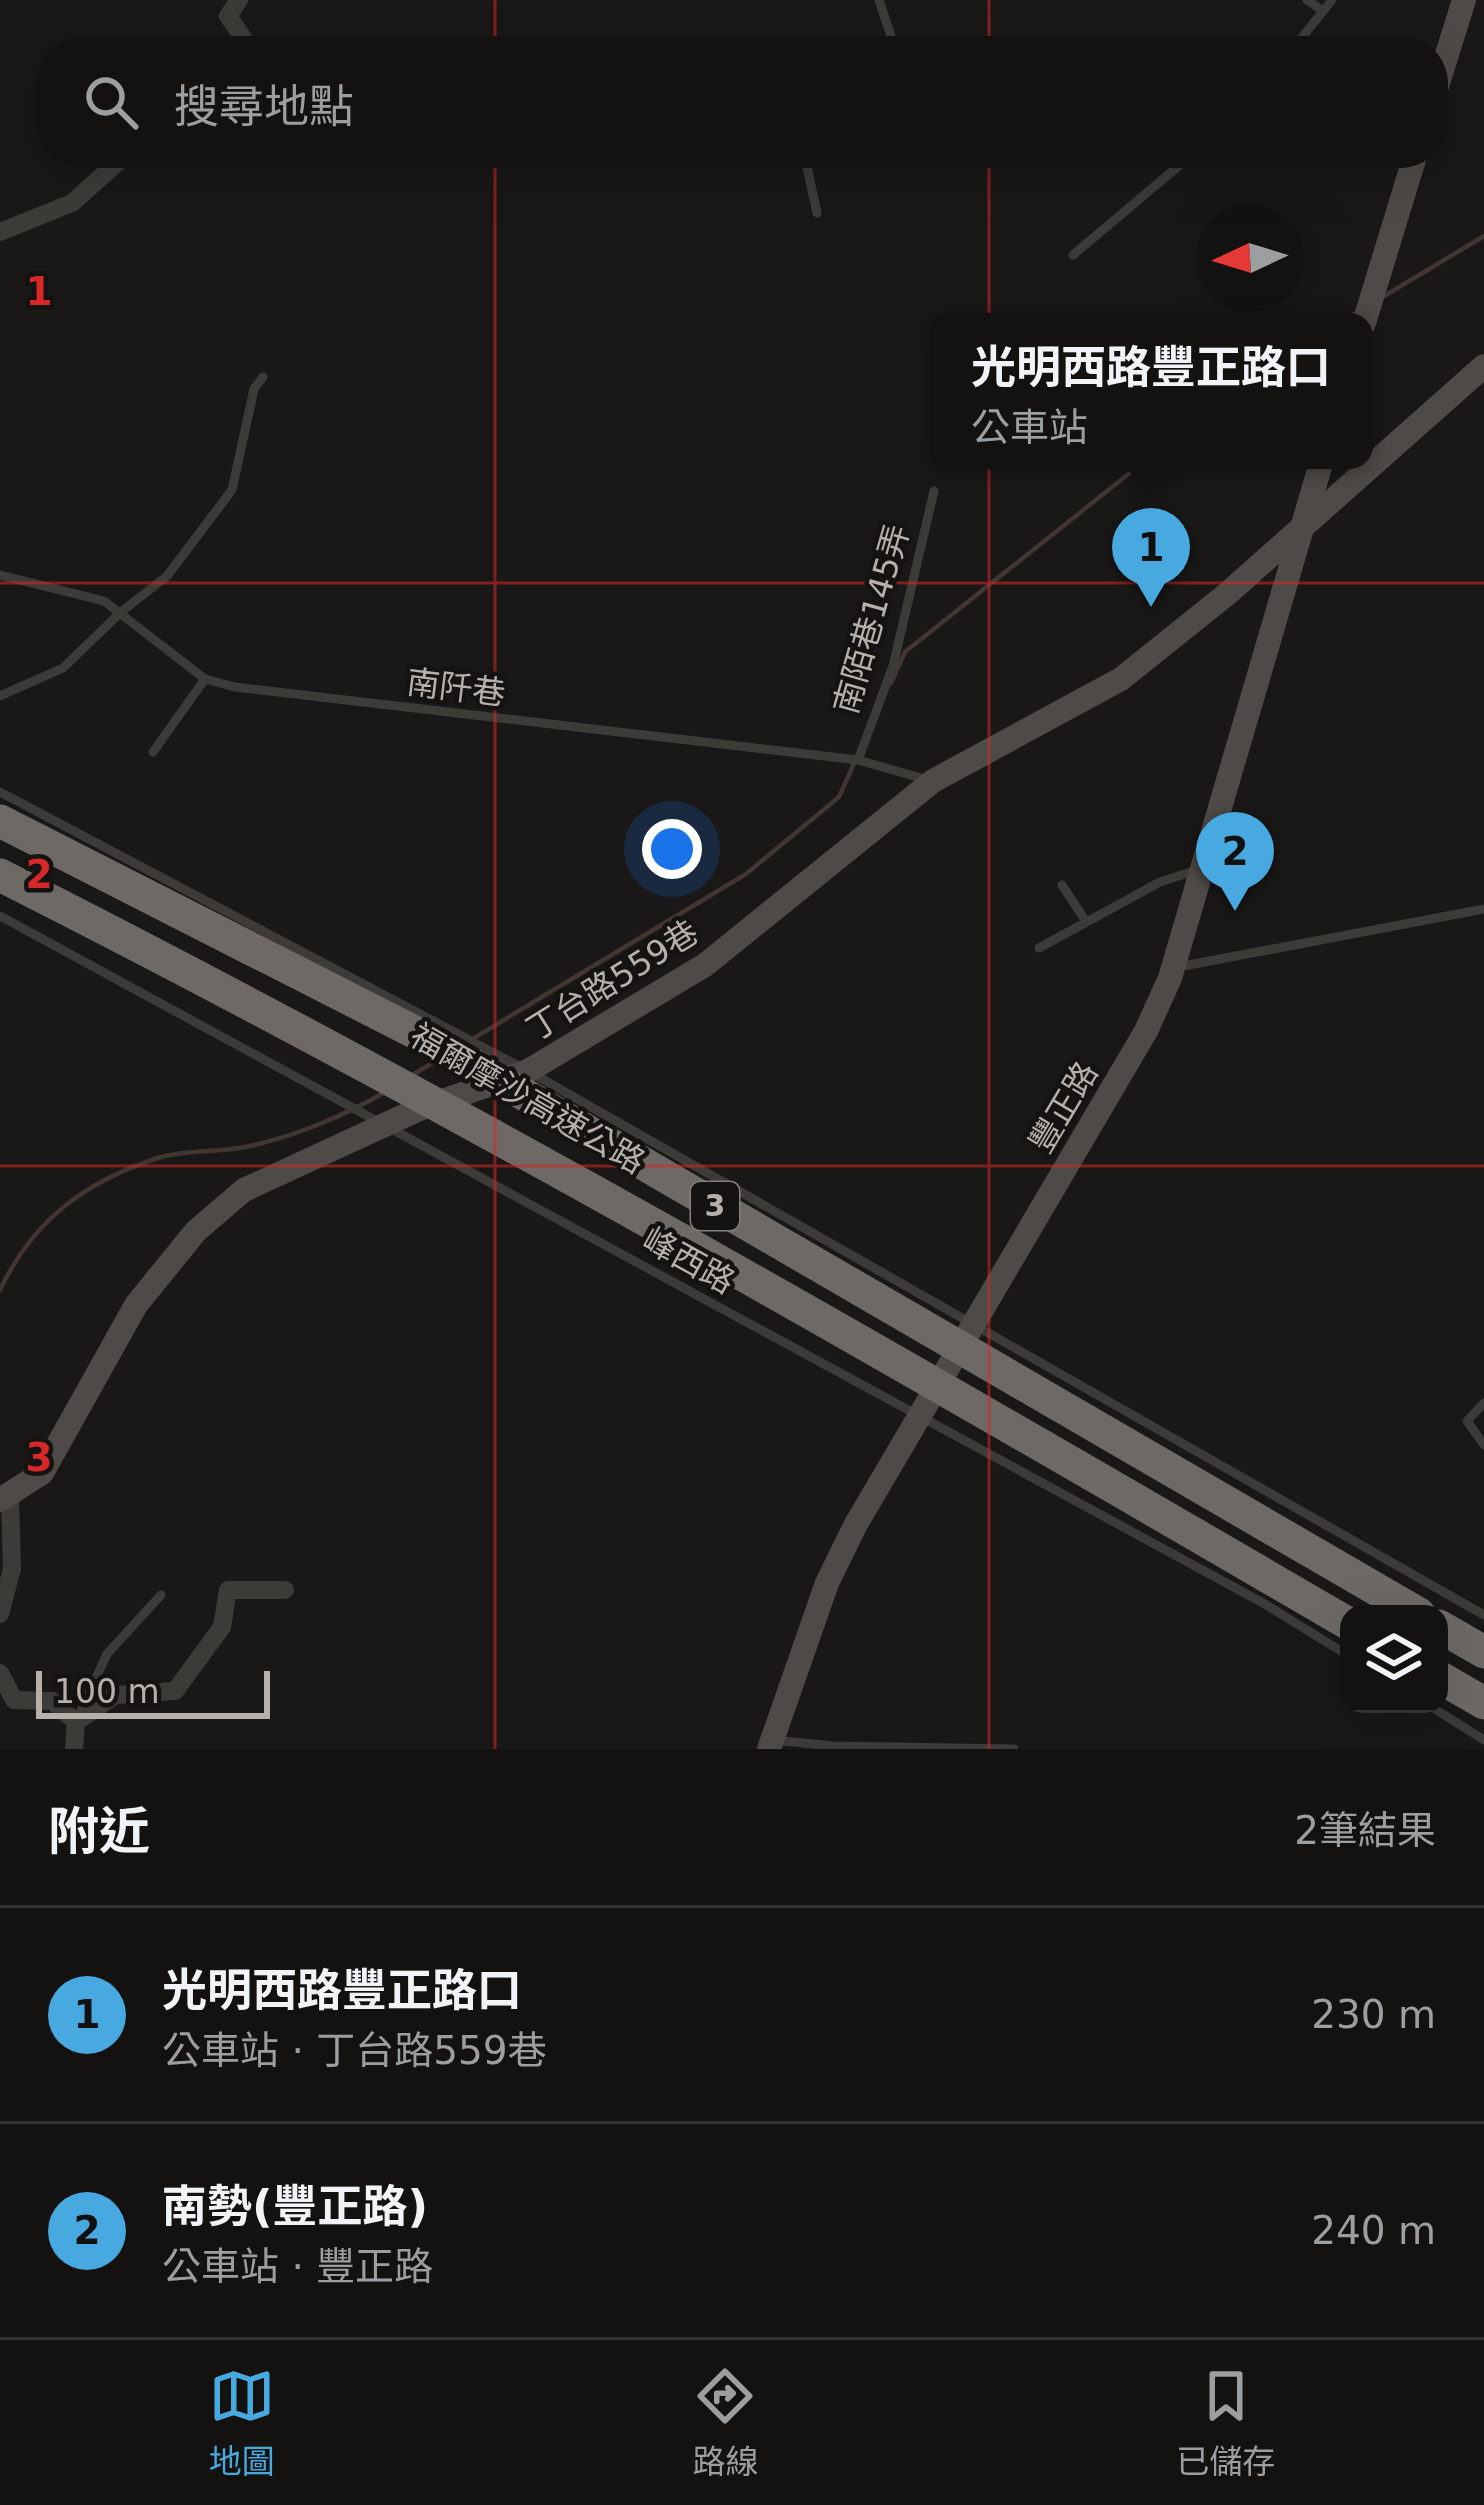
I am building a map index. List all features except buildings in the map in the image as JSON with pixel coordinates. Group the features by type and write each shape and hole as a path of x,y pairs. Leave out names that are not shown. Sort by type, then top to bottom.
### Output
{"highway":[{"name":"福爾摩沙高速公路","path":"0,821 434,1042 1403,1605"},
{"name":"福爾摩沙高速公路","path":"0,874 187,969 715,1259 1340,1619"},
{"path":"1448,1631 1484,1652"},
{"path":"1448,1682 1484,1703"}],"street":[{"path":"239,0 228,16 242,36"},
{"path":"1448,51 1464,0"},
{"path":"0,232 72,203 111,168"},
{"path":"1367,313 1412,168"},
{"name":"丁台路559巷","path":"1373,464 1484,366"},
{"name":"豐正路","path":"771,1744 826,1582 972,1323 1146,1031 1173,968 1319,469"},
{"name":"丁台路559巷","path":"5,1497 42,1473 136,1306 196,1231 244,1190 376,1121 528,1071 705,964 933,781 1121,679 1227,594 1367,469"},
{"path":"0,1614 12,1569 5,1497"},
{"path":"76,1722 115,1695 175,1690 221,1627 228,1590 285,1590"},
{"path":"0,1673 14,1700 52,1701 76,1722"},
{"path":"74,1749 76,1722"}],"lane":[{"path":"879,0 891,36"},
{"path":"1307,0 1324,11"},
{"path":"1303,36 1332,0"},
{"path":"807,168 817,213"},
{"path":"1072,255 1176,168"},
{"path":"0,696 63,668 167,576 232,490 254,389 263,376"},
{"name":"南陌巷145弄","path":"858,760 893,666 934,490"},
{"name":"南阡巷","path":"0,575 104,601 205,679 257,690 858,760 933,781"},
{"path":"153,752 205,679"},
{"path":"0,792 528,1071 1484,1616"},
{"path":"1039,948 1160,881 1202,868"},
{"path":"1062,885 1085,920"},
{"path":"1173,968 1484,909"},
{"name":"峰西路","path":"0,916 1263,1603 1340,1650"},
{"path":"1484,1403 1467,1421 1484,1445"},
{"path":"76,1722 106,1654 161,1595"},
{"path":"1441,1713 1484,1739"},
{"path":"771,1744 1014,1749"}],"waterway":[{"path":"1381,298 1484,236"},
{"path":"891,683 905,652 1135,469"},
{"path":"474,1038 746,874 839,797 856,759"},
{"path":"412,1075 438,1060"},
{"path":"0,1290 28,1243 46,1224 64,1206 108,1178 169,1155 239,1148 285,1137 387,1091"}],"place":[{"name":"光明西路豐正路口","path":"1151,607"},
{"name":"南勢(豐正路)","path":"1235,911"}]}
